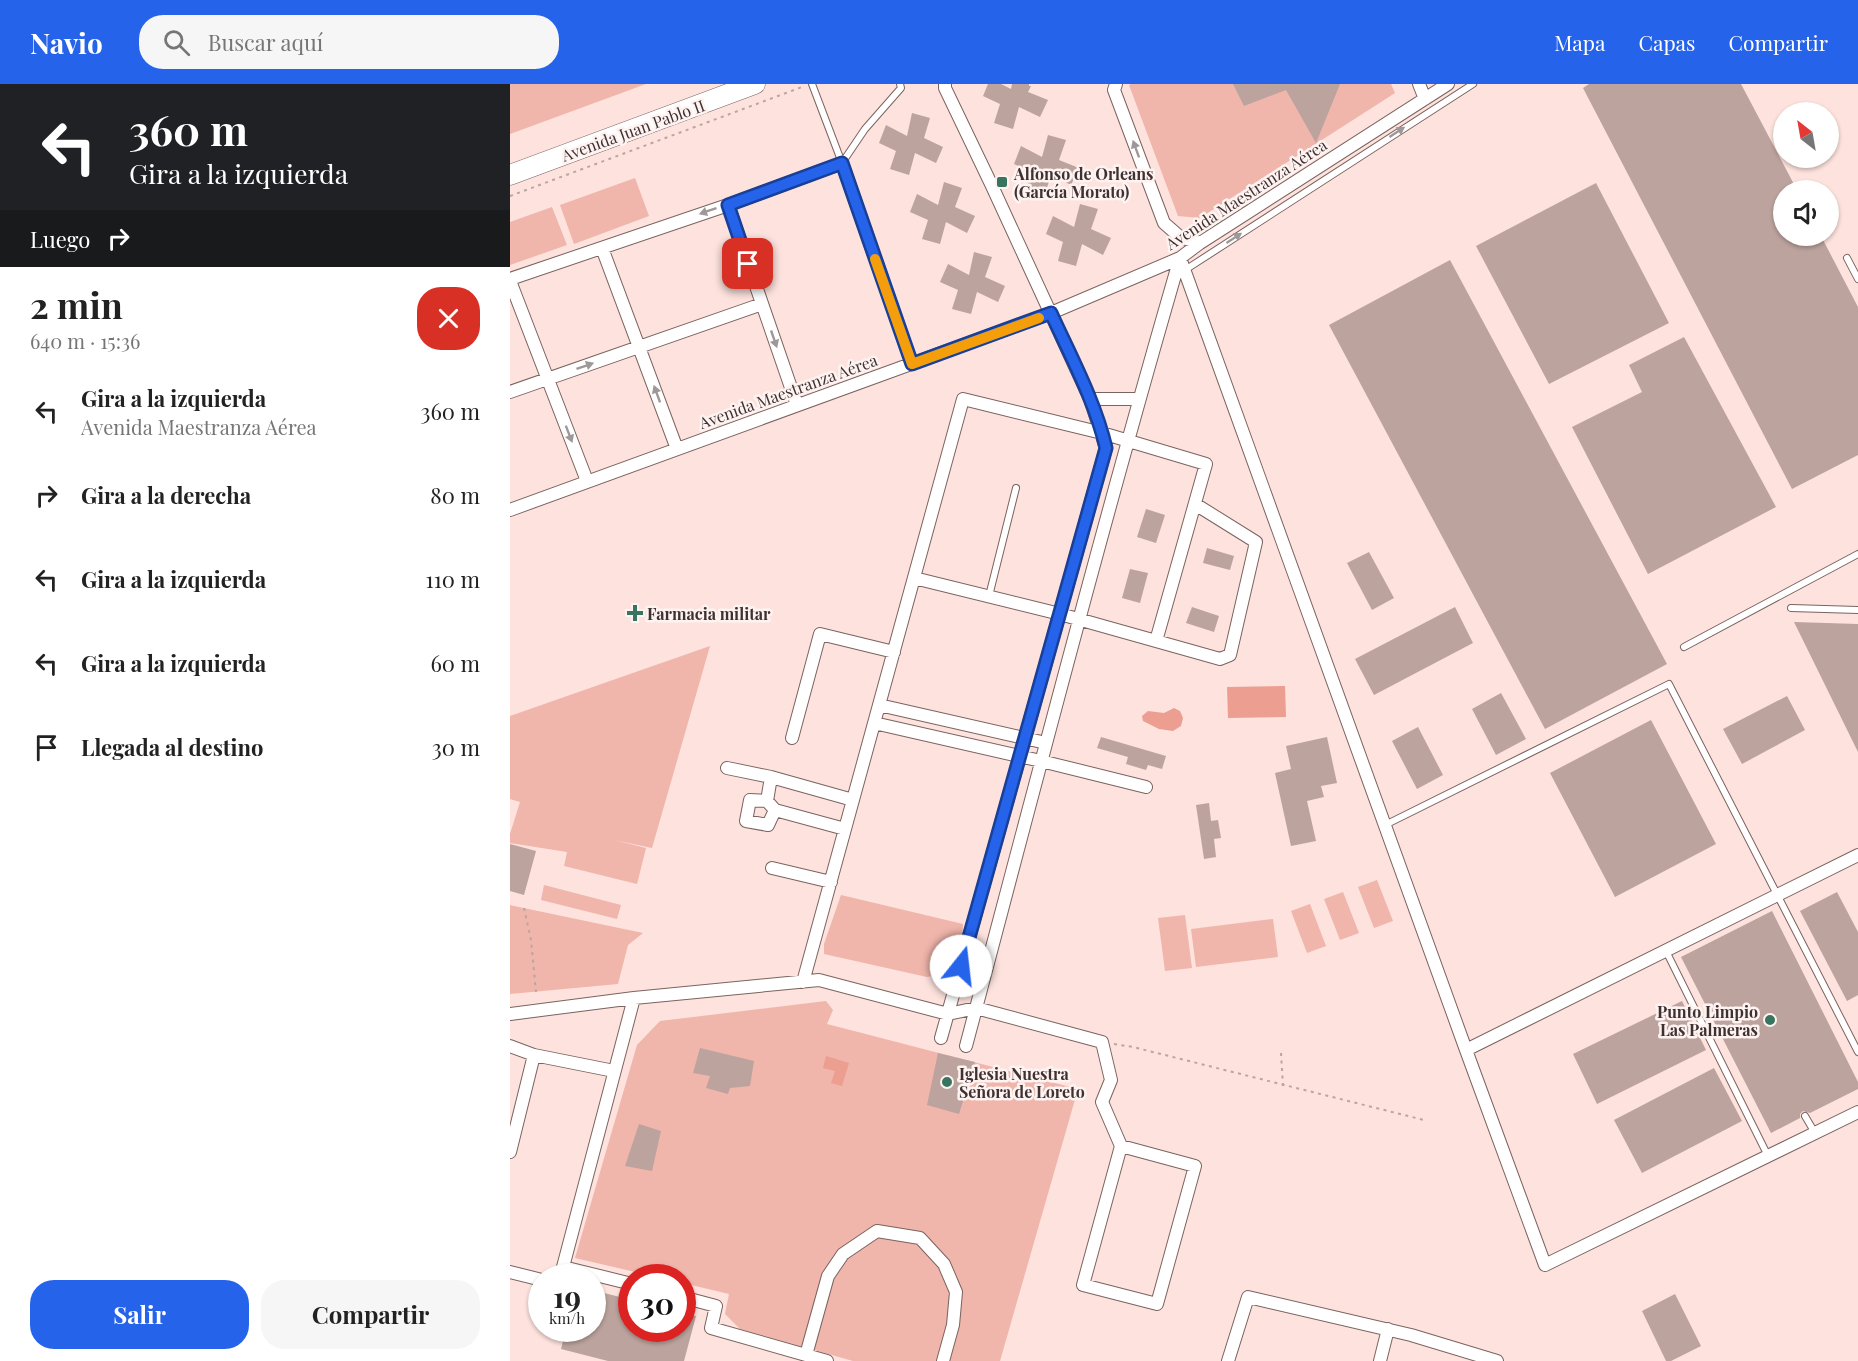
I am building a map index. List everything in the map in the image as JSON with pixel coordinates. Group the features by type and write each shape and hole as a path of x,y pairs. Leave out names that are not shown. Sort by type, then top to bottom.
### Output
{"main road":[{"name":"Avenida Juan Pablo II","path":"510,161 718,84"},
{"name":"Avenida Juan Pablo II","path":"510,175 755,84"}],"street":[{"path":"1116,84 1114,90 1165,226 1180,237 1200,243"},
{"path":"1419,84 1425,99"},
{"name":"Avenida Maestranza Aérea","path":"510,510 1051,313 1180,258 1448,84"},
{"path":"941,1038 1106,448 1090,399 942,85"},
{"path":"587,481 510,280 842,163 912,364"},
{"path":"728,205 797,405"},
{"path":"602,248 677,448"},
{"path":"1180,258 1545,1265 1858,1112"},
{"path":"966,1046 1139,399 1180,258"},
{"path":"510,392 762,304"},
{"path":"803,982 963,399 1102,433 1206,464 1156,641"},
{"path":"1090,399 1139,399"},
{"path":"914,578 1060,614 1220,659 1230,655 1256,542 1195,504"},
{"path":"792,738 820,634 894,652"},
{"path":"879,705 1046,743"},
{"path":"874,723 1041,760 1146,787"},
{"path":"727,768 771,777 853,800"},
{"path":"771,777 771,805 846,829"},
{"path":"1466,1050 1858,855"},
{"path":"772,868 831,882"},
{"path":"510,1014 634,998 819,980 948,1014 976,1008 1102,1042 1111,1080 1102,1102 1121,1146 1083,1285 1157,1304 1195,1166 1121,1146"},
{"path":"563,1264 634,998"},
{"path":"510,1046 534,1055 614,1071"},
{"path":"510,1152 534,1055"},
{"path":"806,1355 828,1276 843,1254 877,1231 920,1238 944,1264 956,1292 953,1325 943,1361"},
{"path":"510,1272 528,1276"},
{"path":"1228,1361 1248,1296 1388,1329 1497,1361"},
{"path":"696,1301 716,1306 711,1328 827,1361"},
{"path":"1380,1361 1388,1329"}],"lane":[{"path":"811,84 842,163"},
{"path":"842,163 866,129 901,88 900,84"},
{"path":"1185,270 1473,84"},
{"path":"1847,258 1858,279"},
{"path":"989,596 1016,488"},
{"path":"1684,647 1858,554"},
{"path":"1791,608 1858,610"},
{"path":"1385,825 1669,684 1858,1052"},
{"path":"1666,951 1768,1156"},
{"path":"1805,1116 1815,1133"}],"path":[{"path":"510,196 811,84"},
{"path":"524,908 531,940 536,992"},
{"path":"1102,1042 1133,1047 1424,1120"},
{"path":"1281,1053 1283,1086"}],"shaded area":[{"path":"510,84 646,84 510,134"},
{"path":"1391,84 1395,93 1200,218 1178,216 1129,85"},
{"path":"635,178 649,216 574,244 560,205"},
{"path":"552,207 567,245 510,265 510,222"},
{"path":"710,646 652,848 614,840 646,848 637,884 564,866 567,852 510,843 510,834 520,802 510,799 510,716"},
{"path":"1285,686 1286,717 1228,718 1227,687"},
{"path":"1174,708 1180,711 1183,718 1181,726 1173,731 1159,729 1143,721 1142,716 1148,711 1164,713"},
{"path":"1377,880 1393,921 1374,928 1358,887"},
{"path":"544,885 621,905 617,919 541,900"},
{"path":"1343,892 1359,933 1340,940 1324,899"},
{"path":"841,895 963,924 961,966 952,972 927,977 824,954 824,944"},
{"path":"1310,904 1326,946 1307,953 1291,911"},
{"path":"510,905 643,933 628,945 618,984 510,994"},
{"path":"1185,915 1192,968 1165,971 1158,918"},
{"path":"1273,919 1278,957 1196,967 1191,929"},
{"path":"826,1001 833,1010 827,1024 1078,1089 1000,1361 853,1361 740,1329 725,1314 729,1294 696,1286 696,1264 618,1264 618,1268 575,1258 637,1045 660,1021"},
{"path":"826,1056 849,1063 842,1086 831,1083 835,1071 823,1068"}],"building":[{"path":"988,84 1001,84 1011,89 1012,84 1029,84 1031,86 1028,92 1048,100 1040,117 1019,107 1013,129 994,123 1000,104 983,96"},
{"path":"1233,84 1340,84 1316,143 1286,90 1244,106"},
{"path":"1589,84 1741,84 1773,145 1773,168 1785,168 1792,180 1773,180 1773,246 1826,246 1858,307 1858,455 1792,489 1583,88"},
{"path":"912,113 930,118 924,138 943,147 936,163 915,153 909,175 890,169 896,151 879,143 886,125 907,136"},
{"path":"1048,135 1066,140 1059,160 1079,168 1071,185 1051,175 1044,197 1026,191 1032,172 1014,164 1021,146 1042,157"},
{"path":"944,182 962,188 955,207 975,216 967,233 946,222 940,244 922,239 928,220 910,212 917,194 938,205"},
{"path":"1596,183 1669,323 1549,384 1476,246"},
{"path":"1080,204 1098,209 1091,229 1111,238 1103,255 1082,244 1076,266 1058,261 1063,242 1046,234 1053,216 1074,227"},
{"path":"974,252 992,257 985,277 1005,286 998,302 977,292 971,314 952,309 958,290 940,282 948,264 969,275"},
{"path":"1450,260 1667,664 1545,729 1329,325"},
{"path":"1684,337 1776,507 1648,574 1572,427 1642,392 1629,365"},
{"path":"1146,509 1165,515 1156,543 1137,537"},
{"path":"1207,548 1234,556 1230,570 1203,563"},
{"path":"1369,552 1394,598 1372,610 1347,563"},
{"path":"1130,569 1148,573 1140,603 1122,598"},
{"path":"1192,607 1219,616 1214,632 1186,623"},
{"path":"1455,607 1473,643 1374,695 1355,659"},
{"path":"1794,622 1858,624 1858,752"},
{"path":"1501,693 1526,739 1496,755 1472,709"},
{"path":"1787,696 1805,730 1742,764 1723,729"},
{"path":"1651,720 1716,844 1615,897 1550,773"},
{"path":"1418,727 1443,775 1417,789 1392,741"},
{"path":"1101,737 1166,756 1162,769 1148,765 1146,770 1126,764 1128,757 1097,748"},
{"path":"1327,737 1337,783 1321,786 1324,797 1307,801 1316,841 1291,846 1275,773 1291,769 1286,746"},
{"path":"1209,803 1211,821 1218,820 1221,838 1214,839 1216,857 1204,859 1196,805"},
{"path":"510,844 536,851 524,895 510,891"},
{"path":"1837,892 1858,932 1858,995 1847,1001 1800,911"},
{"name":"Punto Limpio Las Palmeras","path":"1772,911 1858,1082 1858,1089 1810,1113 1803,1111 1800,1118 1771,1133 1681,957"},
{"path":"1682,1001 1706,1050 1597,1104 1573,1054"},
{"path":"700,1048 754,1061 750,1086 730,1088 728,1094 706,1088 710,1076 693,1073"},
{"path":"938,1053 975,1062 959,1114 927,1105"},
{"path":"1714,1068 1742,1121 1642,1173 1614,1120"},
{"path":"639,1124 661,1131 652,1171 625,1166"},
{"path":"606,1294 618,1296 618,1342 689,1342 684,1361 608,1361 561,1349 563,1342 606,1342"},
{"path":"1675,1294 1701,1346 1671,1361 1666,1361 1642,1311"}],"slow traffic":[{"path":"875,259 912,364 1039,318"}],"place":[{"name":"Alfonso de Orleans (García Morato)","path":"1002,182"},
{"name":"Farmacia militar","path":"635,613"},
{"name":"Punto Limpio Las Palmeras","path":"1770,1020"},
{"name":"Iglesia Nuestra Señora de Loreto","path":"947,1082"}],"route":[{"path":"748,264 728,205 842,163 912,364 1051,313 1090,399 1102,433 1106,448 961,966"}]}
